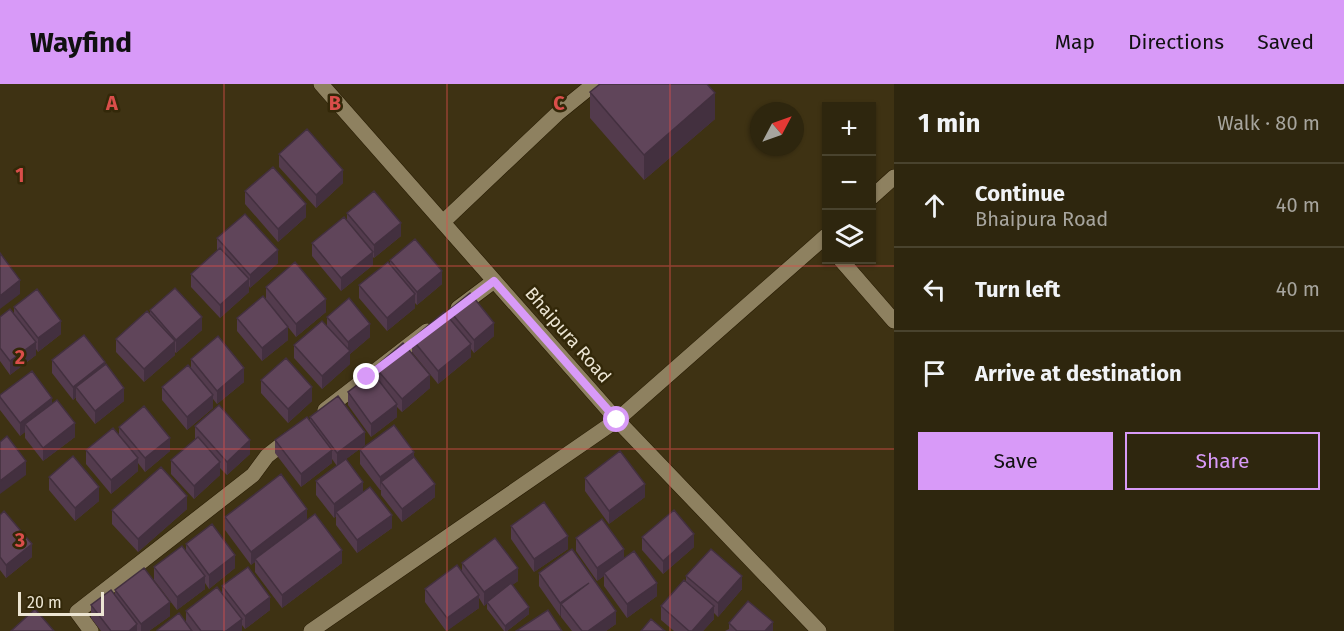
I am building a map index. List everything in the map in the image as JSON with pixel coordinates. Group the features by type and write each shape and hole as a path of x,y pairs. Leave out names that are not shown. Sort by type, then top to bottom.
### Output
{"street":[{"name":"Bhaipura Road","path":"321,84 617,420 812,628"},
{"path":"443,222 557,114 594,84"},
{"path":"876,193 894,177"},
{"path":"311,631 617,420 822,242"},
{"path":"844,264 894,321"},
{"path":"91,631 77,612 253,475 267,456 494,281"}],"building":[{"path":"600,84 707,84 715,93 644,155 590,92"},
{"path":"307,129 343,170 316,195 279,154"},
{"path":"273,167 306,204 278,229 245,191"},
{"path":"374,191 401,223 374,245 347,213"},
{"path":"245,214 278,250 250,275 217,238"},
{"path":"344,217 373,252 341,278 312,243"},
{"path":"415,239 442,271 417,292 390,260"},
{"path":"220,248 249,279 220,305 191,274"},
{"path":"0,253 20,280 0,296"},
{"path":"295,262 326,299 296,324 266,287"},
{"path":"388,262 415,294 387,318 359,285"},
{"path":"175,288 202,317 176,340 150,310"},
{"path":"37,289 61,321 38,338 14,307"},
{"path":"470,293 494,323 474,340 449,310"},
{"path":"263,296 288,327 262,348 237,318"},
{"path":"349,298 370,324 348,342 327,317"},
{"path":"10,309 36,342 10,361 0,348 0,317"},
{"path":"147,311 175,341 144,369 116,339"},
{"path":"444,312 471,344 438,371 412,339"},
{"path":"322,321 350,351 322,376 294,345"},
{"path":"84,335 105,362 73,387 52,360"},
{"path":"218,336 244,368 217,391 191,359"},
{"path":"403,343 430,375 402,399 375,367"},
{"path":"286,358 312,387 288,409 261,380"},
{"path":"106,364 124,388 95,411 76,387"},
{"path":"188,365 213,395 187,417 162,387"},
{"path":"32,371 52,398 20,423 0,395"},
{"path":"373,373 397,404 371,424 348,392"},
{"path":"338,396 365,432 337,453 310,417"},
{"path":"57,400 75,423 43,448 25,424"},
{"path":"219,405 250,440 227,462 195,426"},
{"path":"144,406 170,438 145,458 119,427"},
{"path":"307,417 332,450 301,474 275,440"},
{"path":"394,425 414,452 380,477 360,450"},
{"path":"113,428 138,458 111,480 86,450"},
{"path":"7,436 26,461 0,481 0,442"},
{"path":"198,437 220,462 194,486 171,460"},
{"path":"620,451 645,484 609,511 585,478"},
{"path":"73,456 99,487 75,508 49,477"},
{"path":"414,457 435,484 402,509 381,482"},
{"path":"346,459 363,482 334,504 316,481"},
{"path":"161,467 187,496 138,539 112,510"},
{"path":"281,474 307,509 251,552 225,517"},
{"path":"370,487 392,515 357,540 336,512"},
{"path":"544,502 568,536 534,559 511,526"},
{"path":"674,510 694,534 663,561 642,537"},
{"path":"4,511 32,544 6,565 0,557 0,515"},
{"path":"315,514 342,550 282,595 255,559"},
{"path":"602,519 624,549 597,568 576,538"},
{"path":"212,524 235,555 209,575 186,544"},
{"path":"495,538 518,568 484,592 462,563"},
{"path":"182,546 205,576 177,597 154,567"},
{"path":"572,549 616,611 588,631 582,631 561,604 589,583 560,603 539,573"},
{"path":"711,549 742,576 718,603 686,576"},
{"path":"634,551 657,583 627,604 604,573"},
{"path":"457,565 479,595 447,618 425,589"},
{"path":"248,567 270,597 245,616 222,586"},
{"path":"144,568 170,602 141,624 115,590"},
{"path":"684,580 714,606 692,631 689,631 661,606"},
{"path":"511,583 529,607 505,626 487,602"},
{"path":"217,587 242,619 226,631 201,631 186,611"},
{"path":"111,590 137,624 129,631 111,631 91,605"},
{"path":"748,601 773,622 765,631 737,631 729,623"},
{"path":"35,609 54,631 11,631"},
{"path":"548,610 562,631 516,631"},
{"path":"179,613 192,631 157,631 157,630"},
{"path":"651,619 665,631 641,631"}],"route":[{"path":"367,377 494,281 617,420"}]}
